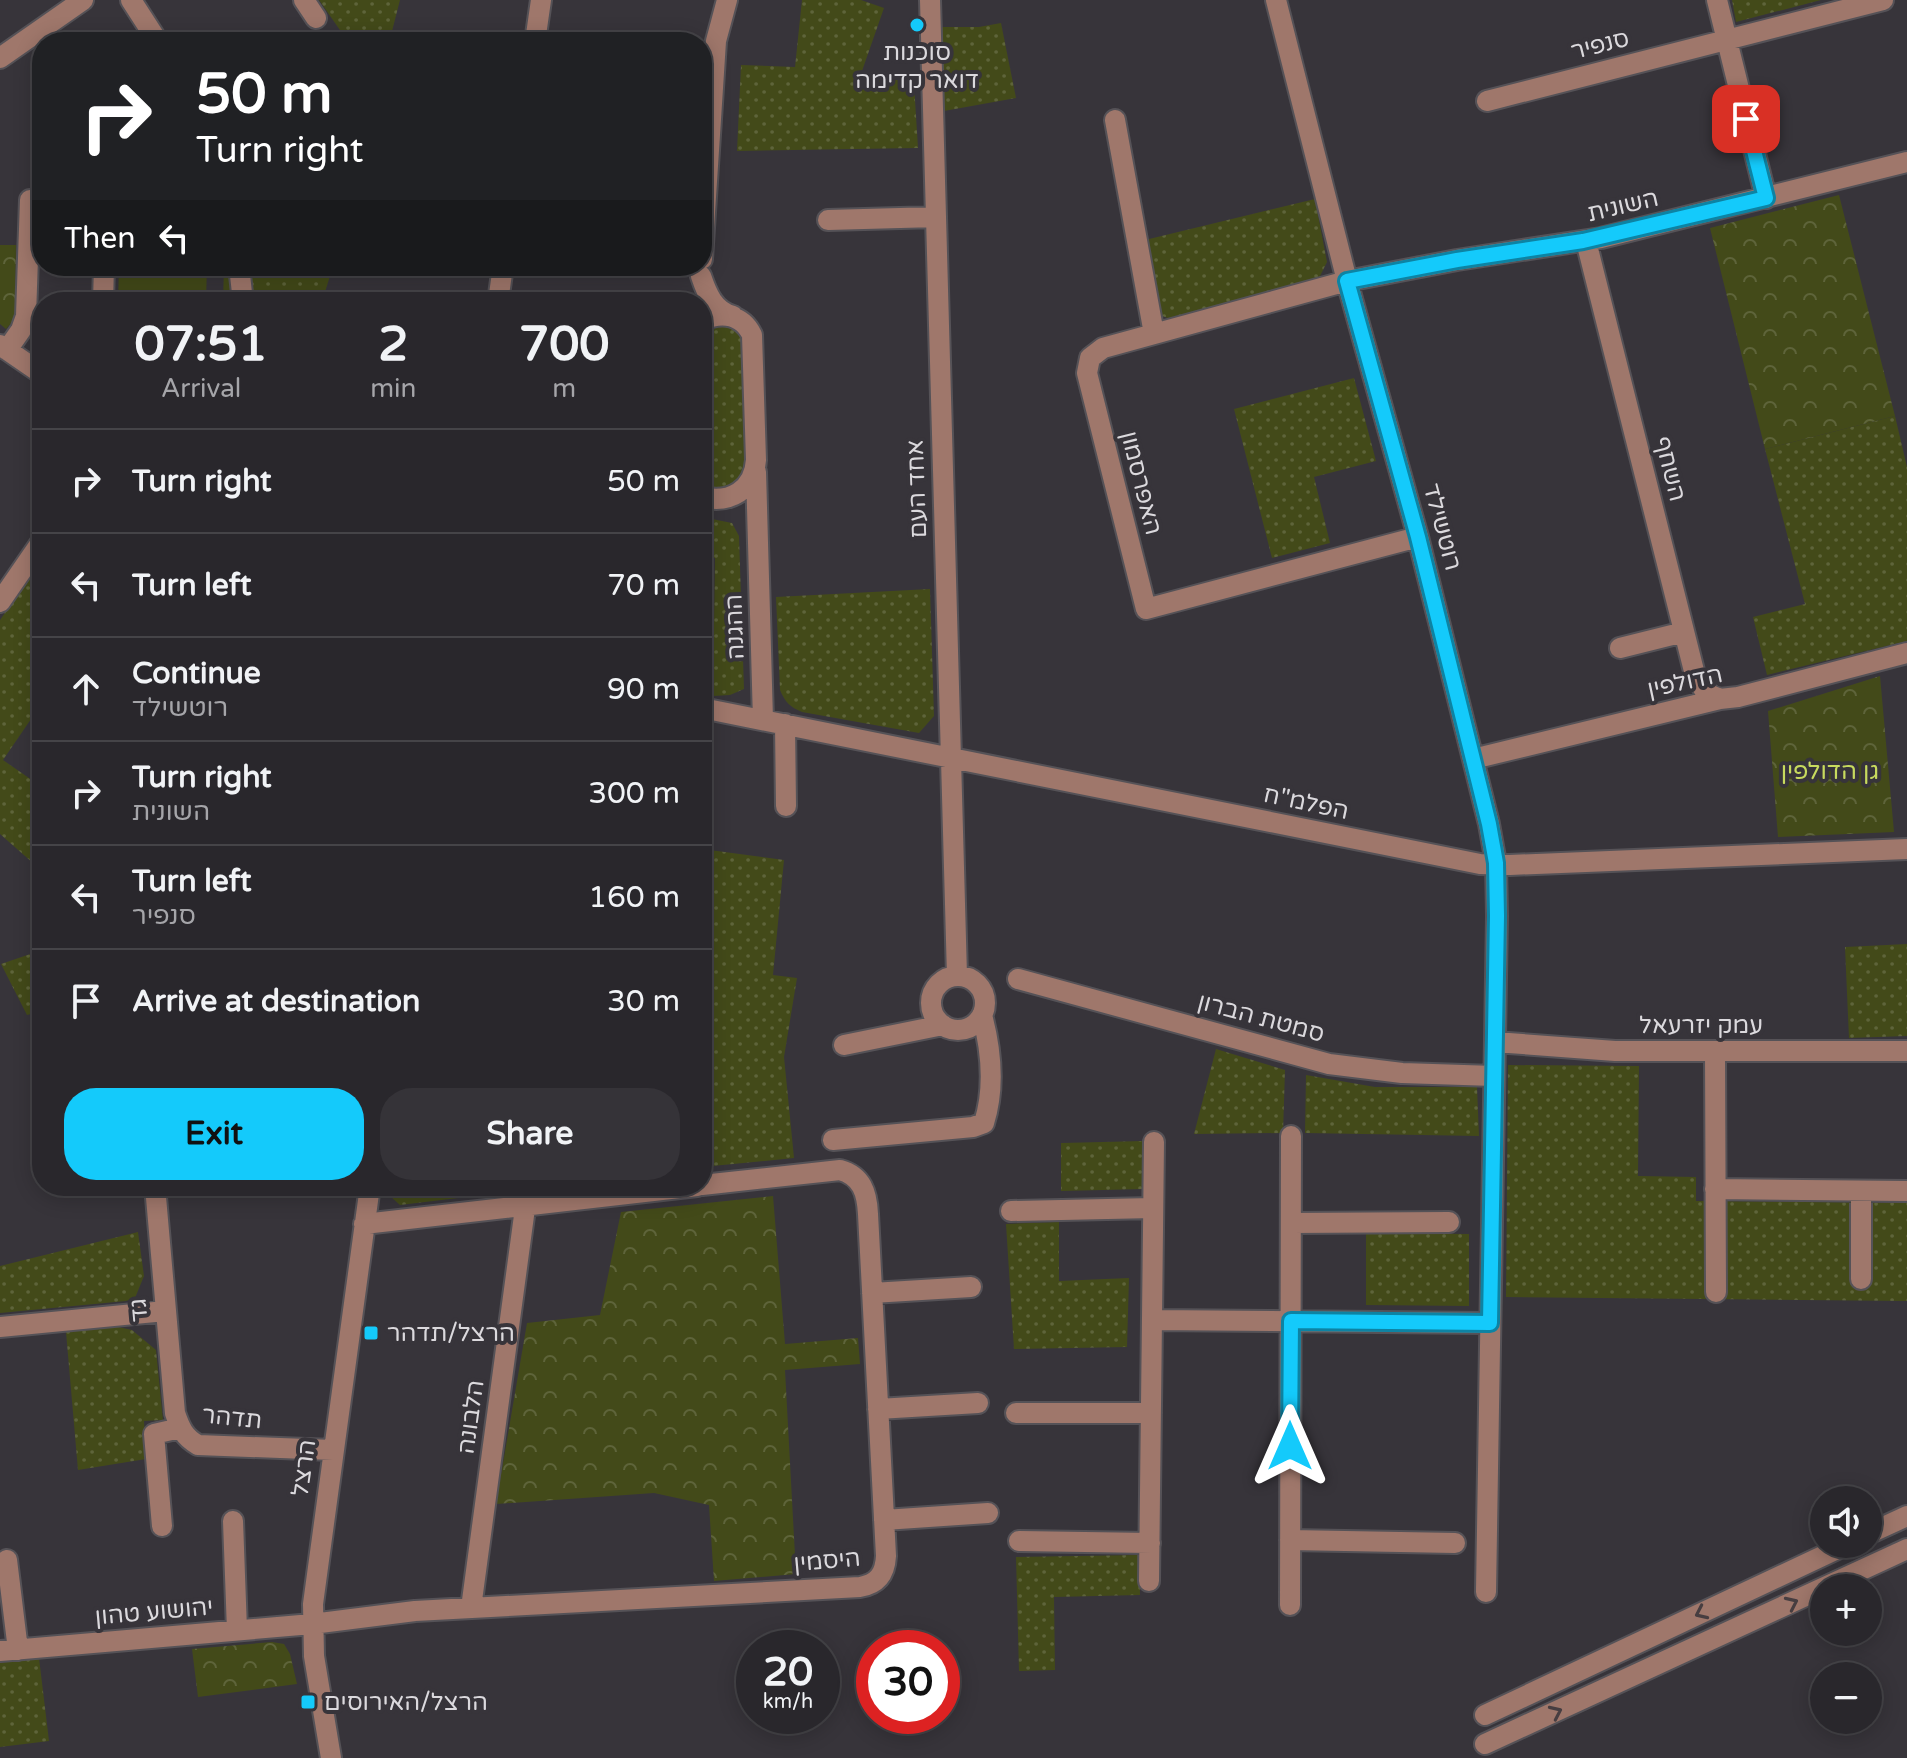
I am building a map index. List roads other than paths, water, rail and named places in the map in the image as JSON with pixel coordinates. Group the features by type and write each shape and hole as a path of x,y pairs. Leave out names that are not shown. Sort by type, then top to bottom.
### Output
{"street":[{"path":"37,32 83,0"},
{"path":"131,0 152,32"},
{"path":"304,0 316,18"},
{"path":"536,32 541,0"},
{"path":"712,106 716,41 727,0"},
{"name":"אחד העם","path":"930,0 957,976"},
{"name":"רוטשילד","path":"1276,0 1347,281 1418,537 1491,835 1495,864 1486,1592"},
{"path":"1717,0 1766,198"},
{"name":"סנפיר","path":"1487,101 1883,0"},
{"path":"0,58 32,36"},
{"path":"1115,120 1154,334"},
{"name":"השונית","path":"1347,281 1586,241 1907,162"},
{"path":"30,200 26,316 21,330 4,347 32,367"},
{"path":"828,220 936,217"},
{"name":"השחף","path":"1586,241 1697,680 1706,693 1720,699"},
{"name":"האפרסמון","path":"1347,281 1103,348 1092,355 1086,367 1146,609 1418,537"},
{"name":"ההגנה","path":"712,296 723,313 748,326 753,340 763,720"},
{"path":"712,317 733,316"},
{"name":"ההגנה","path":"712,498 736,495 745,488 752,479 756,460"},
{"name":"ההגנה","path":"712,499 742,508 750,515 758,533"},
{"path":"0,602 32,556"},
{"path":"1620,648 1684,632"},
{"name":"הדולפין","path":"1473,759 1738,697 1907,653"},
{"name":"הפלמ\"ח","path":"712,710 1452,859 1495,864 1907,849"},
{"path":"785,724 786,806"},
{"path":"833,1140 973,1127 984,1123 988,1110 989,1037 982,1015 984,1002 979,987 966,977 957,976 942,982 932,995 933,1012 943,1025"},
{"name":"סמטת הברון","path":"1018,979 1329,1064 1402,1073 1494,1076"},
{"path":"844,1045 943,1025 963,1029 974,1024 982,1015"},
{"name":"עמק יזרעאל","path":"1495,1042 1589,1050 1907,1051"},
{"path":"1715,1051 1716,1292"},
{"path":"1290,1605 1291,1136"},
{"path":"1149,1581 1154,1142"},
{"name":"היסמין","path":"312,1624 405,1612 865,1586 877,1581 884,1571 884,1520 867,1205 862,1184 855,1176 834,1171 712,1185"},
{"path":"1715,1189 1907,1191"},
{"path":"1861,1191 1861,1279"},
{"name":"גד","path":"156,1196 175,1413 180,1428"},
{"name":"הרצל","path":"331,1758 312,1624 316,1567 368,1196"},
{"name":"היסמין","path":"364,1224 527,1196"},
{"name":"הלבונה","path":"471,1608 527,1196"},
{"path":"1011,1211 1153,1208"},
{"path":"1291,1223 1449,1222"},
{"path":"872,1293 971,1287"},
{"path":"0,1327 165,1311"},
{"path":"1152,1320 1490,1323"},
{"path":"878,1409 978,1403"},
{"path":"1016,1413 1151,1413"},
{"path":"162,1526 154,1434 180,1428"},
{"name":"תדהר","path":"180,1428 187,1439 198,1445 333,1450"},
{"path":"884,1520 988,1513"},
{"path":"1882,1528 1907,1516"},
{"path":"233,1521 237,1630"},
{"path":"1290,1540 1455,1543"},
{"path":"1019,1541 1150,1543"},
{"path":"1485,1744 1907,1549"},
{"path":"1485,1715 1818,1558"},
{"path":"7,1560 9,1651"},
{"name":"יהושוע טהון","path":"9,1651 312,1624"}],"place":[{"name":"סוכנות דואר קדימה","path":"917,25"},
{"name":"הרצל/תדהר","path":"371,1333"},
{"name":"הרצל/האירוסים","path":"308,1702"}],"park label":[{"name":"גן הדולפין","path":"1830,771"}]}
